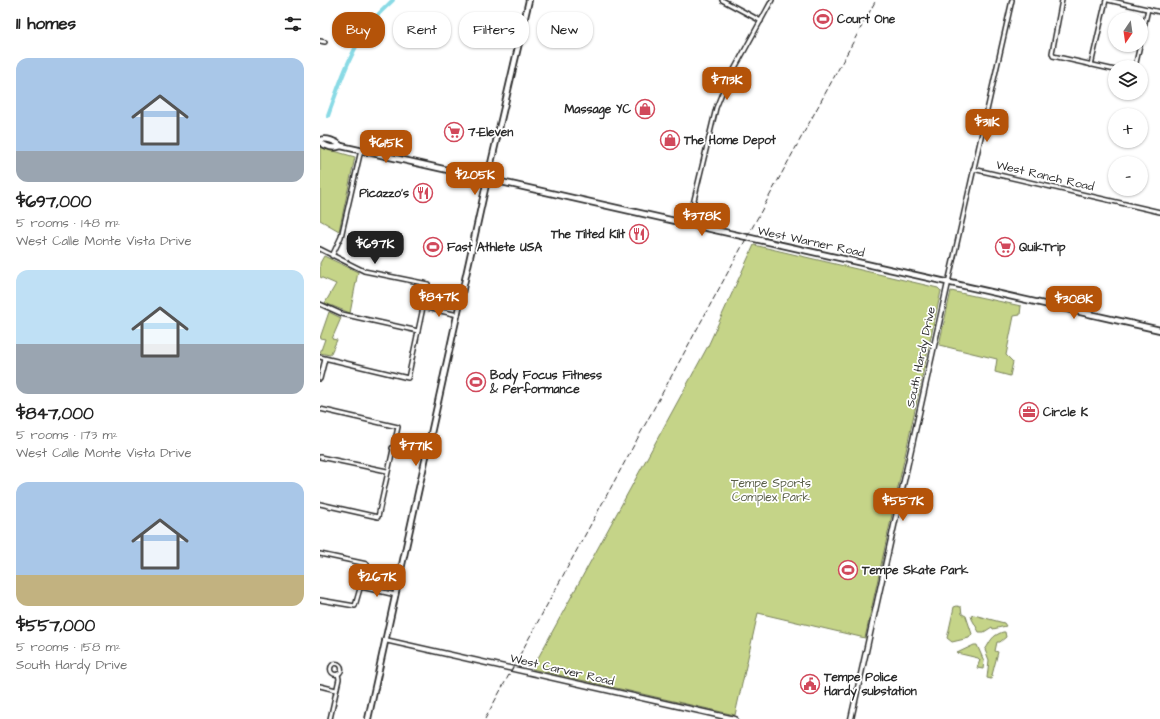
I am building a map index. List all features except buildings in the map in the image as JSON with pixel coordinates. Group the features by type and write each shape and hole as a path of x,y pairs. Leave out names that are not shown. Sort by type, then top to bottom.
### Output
{"main road":[{"path":"368,719 487,179 529,0"},
{"name":"West Warner Road","path":"320,141 323,145 336,148 341,146 361,150 688,225 1160,330"}],"street":[{"path":"722,0 760,21"},
{"path":"688,225 716,108 724,88 772,0"},
{"name":"South Hardy Drive","path":"851,719 1012,0"},
{"path":"1062,0 1052,53 1053,56 1108,69"},
{"path":"1091,65 1107,0 1160,12"},
{"path":"320,41 325,42"},
{"path":"332,256 341,237 361,150"},
{"name":"West Ranch Road","path":"973,169 1160,212"},
{"path":"320,249 364,271 428,284 408,378 325,359 320,356"},
{"path":"320,304 342,314 418,331"},
{"path":"423,307 458,315"},
{"path":"320,380 325,359"},
{"path":"320,409 398,426 378,517 320,504"},
{"path":"392,448 427,456"},
{"path":"320,457 387,471"},
{"path":"320,554 367,564 355,606 320,600"},
{"path":"361,587 396,595"},
{"name":"West Carver Road","path":"386,640 735,719"},
{"path":"330,719 338,674"},
{"path":"320,686 336,690"}],"green space":[{"path":"320,147 355,157 339,231 320,220"},
{"name":"Tempe Sports Complex Park","path":"754,245 938,288 941,291 865,638 758,613 735,715 532,669 708,346"},
{"path":"324,256 358,272 350,313 325,303 336,284 320,277 320,263"},
{"path":"951,291 1021,306 1020,315 1014,316 1006,355 1013,362 1010,376 995,372 997,359 939,345"},
{"path":"329,312 341,318 332,339 337,340 330,355 320,353 325,339 320,338"},
{"path":"954,607 961,607 962,614 966,616 972,634 969,638 952,642 947,638"},
{"path":"974,615 1004,623 1006,626 993,629 992,627 984,632 979,632 971,616"},
{"path":"1005,632 1006,637 1000,642 997,642 995,651 998,652 991,679 987,678 989,660 985,650 994,637"},
{"path":"977,645 984,661 983,669 977,668 980,660 978,658 957,653"}],"waterway":[{"path":"328,116 352,54 365,30 380,12 393,0"}],"railway":[{"path":"485,719 876,0"}],"place":[{"name":"Court One","path":"823,19"},
{"name":"Massage YC","path":"645,109"},
{"name":"7-Eleven","path":"454,132"},
{"name":"The Home Depot","path":"670,140"},
{"name":"Picazzo’s","path":"423,193"},
{"name":"The Tilted Kilt","path":"639,234"},
{"name":"Fast Athlete USA","path":"433,247"},
{"name":"QuikTrip","path":"1005,247"},
{"name":"Body Focus Fitness & Performance","path":"476,382"},
{"name":"Circle K","path":"1029,412"},
{"name":"Tempe Skate Park","path":"848,570"},
{"name":"Tempe Police Hardy substation","path":"810,684"}]}
